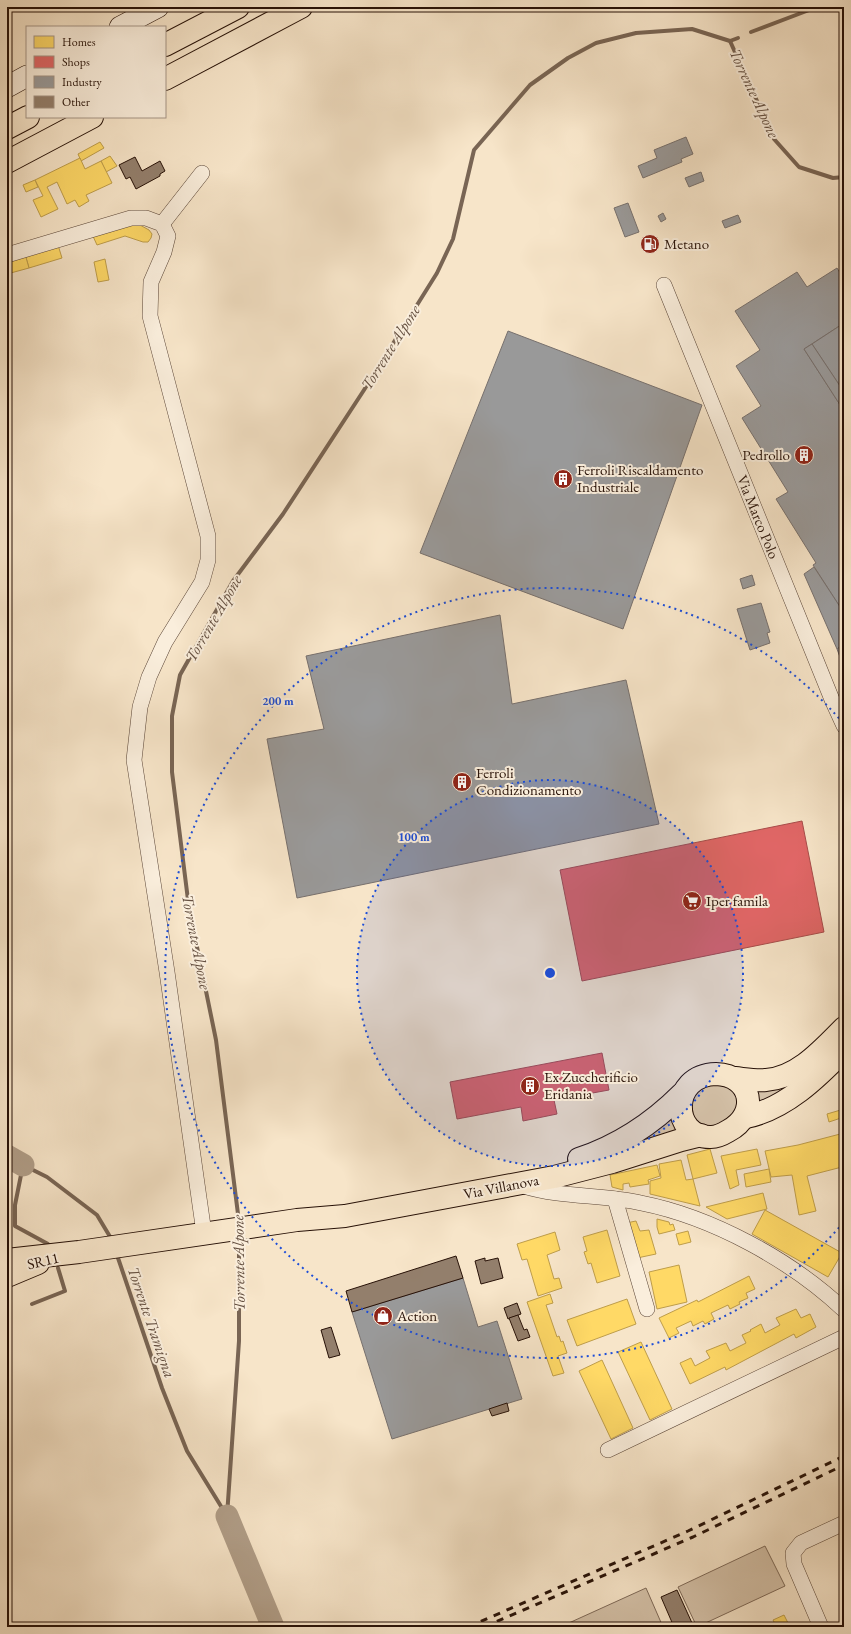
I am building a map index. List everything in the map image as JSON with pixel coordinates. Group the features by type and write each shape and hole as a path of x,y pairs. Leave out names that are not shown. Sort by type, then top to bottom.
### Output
{"main road":[{"path":"166,44 238,7"},
{"path":"166,78 301,7"},
{"path":"7,128 26,118"},
{"path":"7,162 90,118"},
{"name":"SR11","path":"682,1094 691,1084 705,1075 723,1074 735,1078 767,1080 794,1070 822,1051 844,1028"},
{"name":"SR11","path":"700,1135 711,1137 718,1136 735,1128 746,1117 770,1109 787,1099 819,1075 844,1050"},
{"path":"735,1078 743,1086 748,1100 746,1117"},
{"path":"682,1094 680,1104 686,1123 689,1128 700,1135"},
{"name":"Via Villanova","path":"287,1222 343,1206 571,1162 592,1155 626,1138 663,1113 682,1094"},
{"name":"Via Villanova","path":"214,1232 345,1216 517,1184 570,1172 700,1135"},
{"name":"SR11","path":"7,1269 79,1252 131,1243 214,1232"},
{"path":"7,1260 79,1252"},
{"path":"7,1276 45,1260"}],"street":[{"path":"122,26 158,7"},
{"path":"7,87 26,77"},
{"path":"162,224 202,173"},
{"path":"7,255 131,218 146,218 162,224 168,236 164,252 151,282 150,316 208,536 208,560 202,582 165,642 149,677 140,706 134,760 168,980 214,1232"},
{"name":"Via Marco Polo","path":"664,285 830,695 844,726"},
{"path":"570,1172 572,1185 586,1194"},
{"path":"517,1184 559,1194 586,1194 668,1209 719,1228 750,1244 806,1278 844,1310"},
{"path":"615,1199 647,1309"},
{"path":"608,1450 844,1338"},
{"path":"821,1627 794,1564 793,1553 801,1543 844,1523"}],"shaded area":[{"path":"804,1075 756,1107 754,1088"},
{"path":"711,1085 721,1085 729,1088 734,1093 739,1103 729,1120 711,1127 696,1123 689,1110 694,1096 702,1089"},
{"path":"673,1117 681,1130 636,1145"},
{"path":"765,1546 785,1586 697,1627 678,1587"},
{"path":"646,1588 663,1627 560,1627"}],"building: Homes":[{"path":"100,142 104,148 81,161 78,154"},
{"path":"110,156 117,166 106,172 101,161"},
{"path":"80,158 85,169 101,161 112,183 86,195 89,201 79,207 75,200 67,204 57,182 47,187 58,209 41,217 33,200 43,196 35,180"},
{"path":"35,180 38,187 26,192 23,185"},
{"path":"129,223 140,225 149,230 152,234 148,242 143,242 125,236 97,245 92,234"},
{"path":"58,245 62,258 29,268 25,254"},
{"path":"25,254 29,268 7,274 7,260"},
{"path":"105,259 109,280 98,282 94,262"},
{"path":"844,1109 844,1117 829,1122 827,1114"},
{"path":"844,1133 844,1180 842,1167 807,1176 816,1211 799,1215 792,1175 771,1177 765,1151 798,1145"},
{"path":"710,1149 717,1173 693,1179 687,1155"},
{"path":"757,1149 761,1165 736,1170 739,1185 730,1189 721,1156"},
{"path":"681,1160 686,1180 693,1179 700,1206 650,1194 650,1181 661,1178 659,1164"},
{"path":"657,1165 660,1176 648,1180 649,1184 630,1187 629,1183 623,1184 623,1190 612,1187 610,1175"},
{"path":"769,1169 771,1182 746,1187 744,1174"},
{"path":"763,1193 767,1209 727,1219 706,1207"},
{"path":"765,1210 842,1253 828,1277 752,1234"},
{"path":"657,1219 669,1222 670,1225 673,1224 675,1230 659,1234"},
{"path":"636,1221 640,1231 649,1230 656,1254 637,1258 626,1223"},
{"path":"607,1230 620,1276 597,1283 591,1263 588,1264 584,1252 587,1251 583,1237"},
{"path":"688,1231 691,1242 679,1245 676,1234"},
{"path":"555,1232 560,1250 547,1255 554,1279 559,1278 562,1288 538,1296 527,1259 522,1260 517,1244"},
{"path":"679,1265 687,1302 657,1309 649,1272"},
{"path":"749,1276 755,1289 746,1293 748,1298 739,1302 740,1304 730,1309 728,1305 711,1313 714,1319 705,1324 703,1321 693,1326 691,1321 676,1328 679,1333 669,1338 659,1318 697,1300 698,1302"},
{"path":"550,1294 553,1303 546,1305 557,1337 559,1336 561,1342 563,1341 567,1353 558,1356 564,1373 553,1376 527,1302"},
{"path":"627,1299 636,1324 577,1346 567,1320"},
{"path":"796,1309 801,1318 810,1314 816,1327 796,1338 794,1334 726,1370 725,1367 690,1384 680,1363 691,1358 695,1366 710,1358 706,1351 726,1343 730,1351 746,1343 742,1335 761,1324 765,1333 780,1325 776,1318"},
{"path":"641,1342 672,1409 650,1420 618,1352"},
{"path":"602,1360 633,1428 611,1439 579,1371"},
{"path":"784,1615 790,1627 769,1627 775,1624 773,1620"}],"building: Shops":[{"path":"802,821 824,932 582,981 560,870"},
{"name":"Ex Zuccherificio Eridania","path":"602,1053 609,1090 554,1100 557,1114 523,1121 521,1107 457,1119 450,1082"}],"building: Industry":[{"path":"686,137 693,154 681,159 682,162 643,178 638,166 657,158 654,150"},
{"path":"701,172 704,181 689,187 685,178"},
{"path":"628,203 639,232 625,237 614,208"},
{"path":"663,213 666,219 661,222 658,216"},
{"path":"738,215 741,222 725,228 722,221"},
{"name":"Pedrollo","path":"837,268 844,279 844,323 804,349 844,411 844,613 813,565 816,563 776,499 788,492 742,418 761,406 736,366 760,350 735,311 797,272 807,287"},
{"path":"844,323 844,392 812,344"},
{"name":"Ferroli Riscaldamento Industriale","path":"508,331 702,405 623,629 420,553"},
{"path":"812,344 844,392 844,411 804,349"},
{"path":"814,567 844,613 844,644 837,649 804,574"},
{"path":"752,575 755,585 743,589 740,579"},
{"path":"761,603 770,632 767,633 770,643 750,650 737,609"},
{"name":"Ferroli Condizionamento","path":"500,615 512,704 626,680 659,824 297,898 267,739 324,729 306,656"},
{"path":"844,644 844,668 837,649"},
{"path":"844,864 844,885 840,865"},
{"path":"463,1278 478,1327 497,1321 522,1399 392,1439 352,1312"}],"building: Other":[{"path":"135,157 142,171 160,161 165,171 160,174 160,176 136,189 130,177 126,179 119,165"},
{"path":"456,1256 463,1278 352,1312 346,1291"},
{"path":"485,1258 485,1261 498,1258 503,1278 481,1284 475,1261"},
{"path":"517,1303 521,1314 508,1319 504,1308"},
{"path":"518,1315 524,1330 527,1329 530,1337 518,1341 509,1318"},
{"path":"331,1327 340,1355 329,1358 321,1330"},
{"path":"507,1403 509,1411 492,1416 489,1409"},
{"path":"677,1590 692,1623 683,1627 674,1627 661,1597"}],"waterway":[{"path":"751,32 817,7"},
{"name":"Torrente Alpone","path":"239,1222 216,1040 189,908 172,772 172,716 180,675 233,581 283,514 364,390 437,273 453,239 474,150 530,85 568,58 596,43 636,33 692,29 730,41 774,139 799,167 833,178 844,177"},
{"path":"730,41 738,38"},
{"path":"7,1156 23,1165"},
{"name":"Torrente Tramigna","path":"48,1244 15,1226 15,1205 23,1165 47,1177 97,1215 112,1240"},
{"name":"Torrente Alpone","path":"227,1516 239,1341 239,1235"},
{"name":"Torrente Tramigna","path":"116,1252 162,1388 187,1451 227,1516"},
{"path":"32,1304 65,1291 58,1268"},
{"name":"Torrente Alpone","path":"227,1516 273,1627"}],"railway":[{"path":"468,1627 688,1531 844,1456"},
{"path":"484,1627 693,1537 844,1465"}],"place":[{"name":"Metano","path":"650,244"},
{"name":"Pedrollo","path":"804,455"},
{"name":"Ferroli Riscaldamento Industriale","path":"563,479"},
{"name":"Ferroli Condizionamento","path":"462,782"},
{"name":"Iper famila","path":"692,901"},
{"name":"Ex Zuccherificio Eridania","path":"530,1086"},
{"name":"Action","path":"383,1316"}]}
